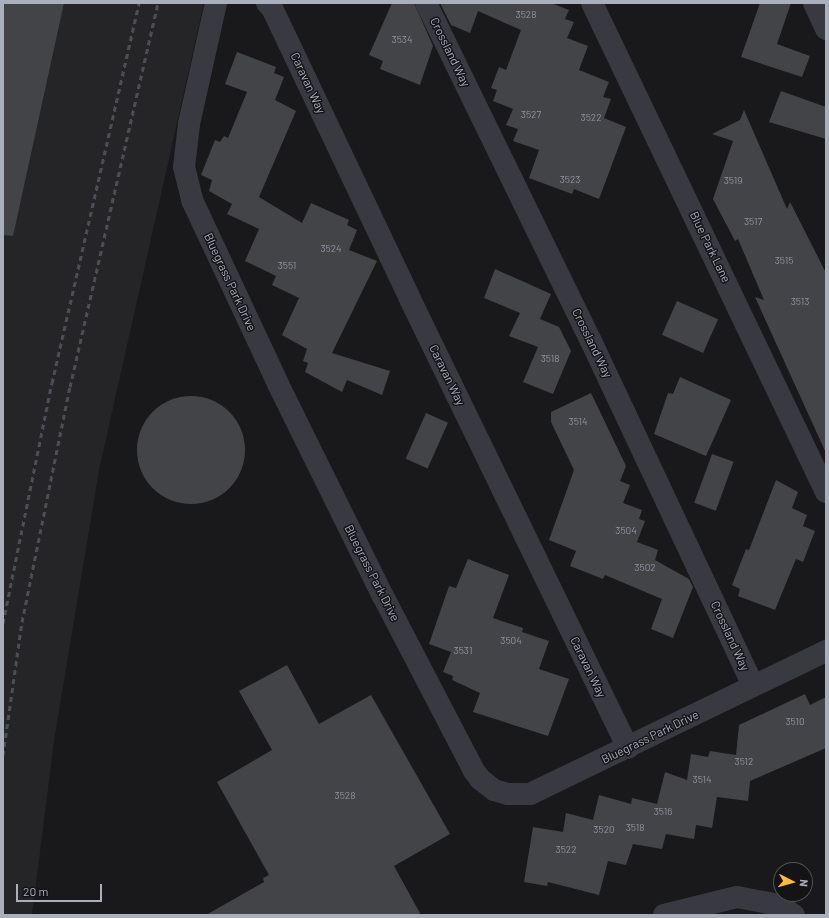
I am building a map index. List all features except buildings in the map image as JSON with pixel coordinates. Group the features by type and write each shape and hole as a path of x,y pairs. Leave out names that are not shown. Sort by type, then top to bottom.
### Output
{"street":[{"name":"Bluegrass Park Drive","path":"216,3 189,124 184,167 192,200 278,384 382,596 474,771 480,779 494,790 508,794 530,794 628,748 826,651"},
{"name":"Caravan Way","path":"267,3 272,8 410,299 628,748"},
{"name":"Crossland Way","path":"426,3 590,339 753,686"},
{"name":"Blue Park Lane","path":"592,3 826,492"},
{"path":"814,3 826,29"},
{"path":"664,915 736,897 779,905 794,915"}],"shaded area":[{"path":"3,3 204,3 99,470 54,741 32,915 3,915"}],"railway":[{"path":"3,623 52,383 139,3"},
{"path":"3,755 22,622 70,387 158,3"}]}
